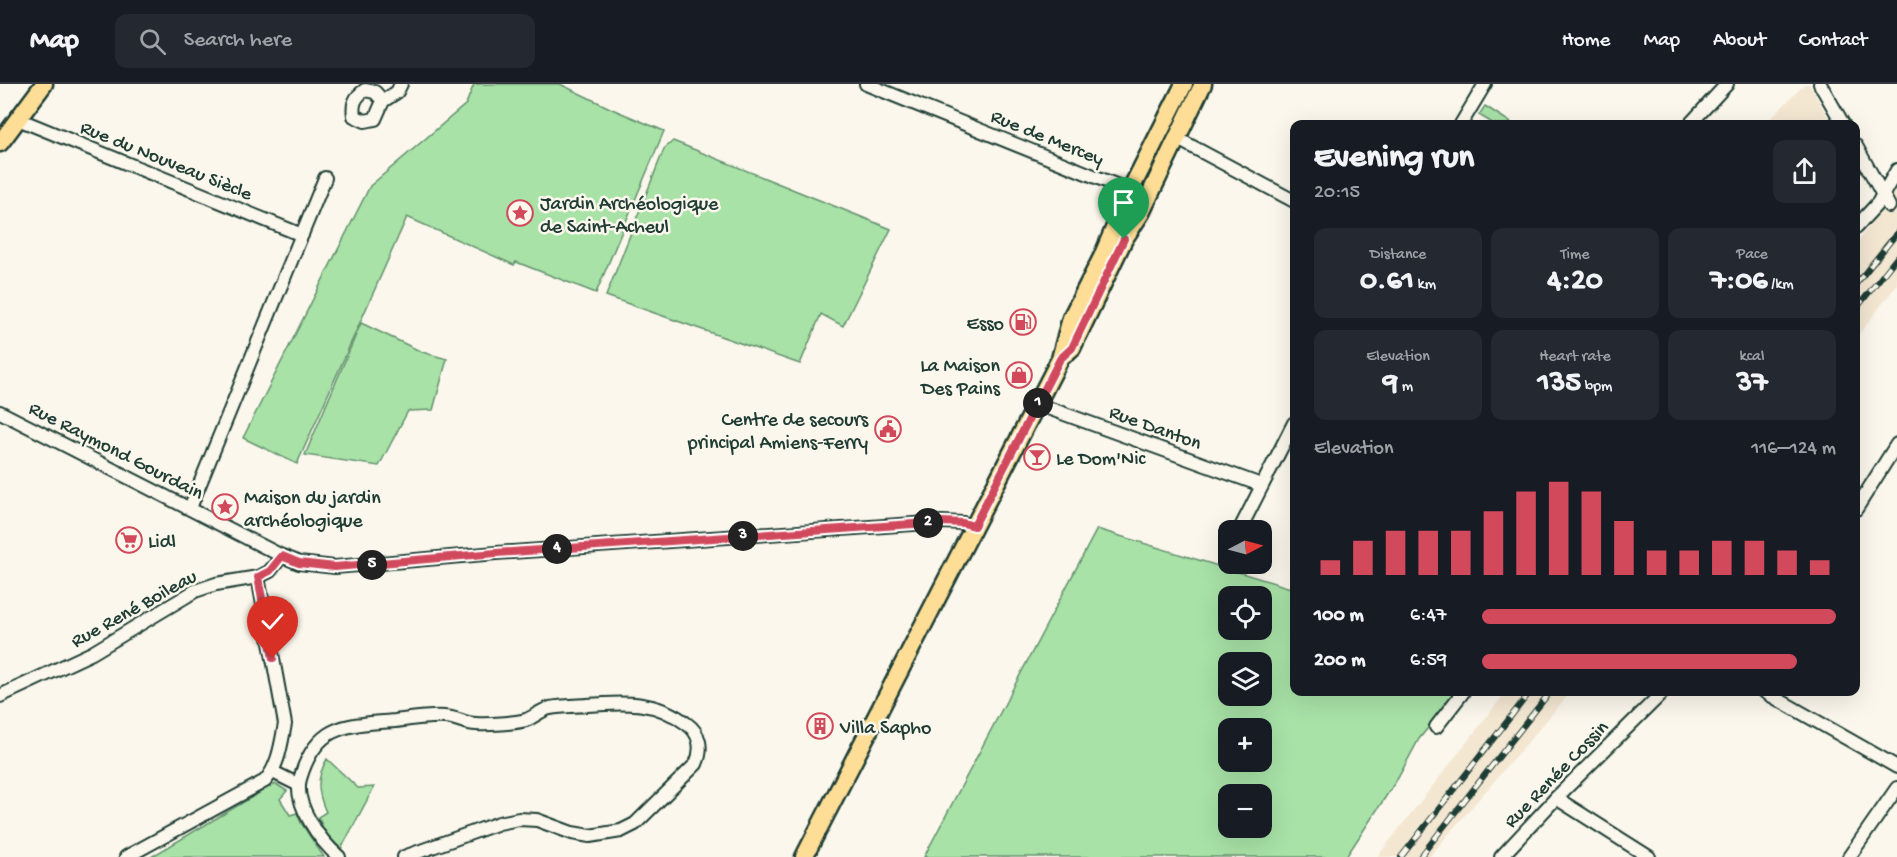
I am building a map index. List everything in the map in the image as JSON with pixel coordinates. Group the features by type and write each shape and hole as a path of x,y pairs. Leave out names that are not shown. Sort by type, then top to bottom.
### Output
{"main road":[{"path":"0,143 44,84"},
{"path":"804,857 1060,359 1071,318 1102,257 1131,189 1184,84"},
{"path":"1060,359 1072,348 1124,239 1140,216 1203,84"}],"street":[{"path":"383,101 397,92 400,84"},
{"name":"Rue de Mercey","path":"866,84 1131,189 1148,198"},
{"path":"1463,120 1485,84"},
{"path":"1694,120 1727,84"},
{"path":"1820,84 1841,120"},
{"name":"Rue du Nouveau Siècle","path":"18,119 302,235"},
{"path":"1176,138 1290,199"},
{"path":"1860,153 1888,206"},
{"path":"1860,223 1878,203 1897,170"},
{"path":"190,508 325,178"},
{"name":"Rue Danton","path":"1037,404 1261,485"},
{"name":"Rue Raymond Gourdain","path":"0,412 299,563 335,567 496,553 942,522 974,526"},
{"path":"1244,520 1290,431"},
{"path":"1860,503 1897,444"},
{"path":"126,857 265,781 273,771 281,748 285,724 258,577 270,571 282,556"},
{"name":"Rue René Boileau","path":"0,696 92,653 195,591 216,584 258,577"},
{"path":"1436,727 1460,696"},
{"name":"Rue Renée Cossin","path":"1501,857 1556,798 1659,696"},
{"path":"1772,696 1897,767"},
{"path":"339,857 329,850 317,835 302,803 299,785 305,761 315,747 326,735 341,727 447,716 474,725 526,720 548,708 626,702 665,711 682,720 699,738 699,757 696,764 635,824 621,831 590,836 572,833 537,820 519,819 499,823 404,857"},
{"path":"273,771 299,785"},
{"path":"1849,857 1897,788"},
{"path":"1556,798 1648,857"}],"shaded area":[{"path":"1805,84 1809,84 1830,120 1769,120"},
{"path":"1897,188 1897,285 1860,333 1860,239"},
{"path":"1503,696 1568,696 1429,857 1377,857"}],"green space":[{"path":"474,84 560,84 664,131 596,293 516,262 514,265 407,217 297,464 243,438 370,186 466,104"},
{"path":"1485,106 1507,120 1487,120 1479,115"},
{"path":"673,141 891,229 843,326 821,314 800,364 606,296 664,149"},
{"path":"361,323 422,352 447,359 433,410 408,411 379,466 305,455"},
{"path":"1097,529 1218,566 1218,574 1245,574 1290,588 1290,696 1454,696 1419,739 1398,778 1346,857 924,857"},
{"path":"327,759 358,788 374,787 341,849 326,833 318,817 326,812 321,798 319,779"},
{"path":"276,784 287,791 280,799 290,815 297,813 301,823 324,857 151,857 268,786"}],"railway":[{"path":"1860,279 1897,233"},
{"path":"1860,304 1897,257"},
{"path":"1401,857 1527,696"},
{"path":"1420,857 1547,696"}],"place":[{"name":"Jardin Archéologique de Saint-Acheul","path":"520,213"},
{"name":"Esso","path":"1023,322"},
{"name":"La Maison Des Pains","path":"1019,375"},
{"name":"Centre de secours principal Amiens-Ferry","path":"888,429"},
{"name":"Le Dom'Nic","path":"1037,457"},
{"name":"Maison du jardin archéologique","path":"225,507"},
{"name":"Lidl","path":"129,540"},
{"name":"Villa Sapho","path":"820,726"}],"route":[{"path":"273,658 258,577 270,571 282,556 299,563 335,567 496,553 942,522 974,526 1060,359 1072,348 1124,239"}]}
